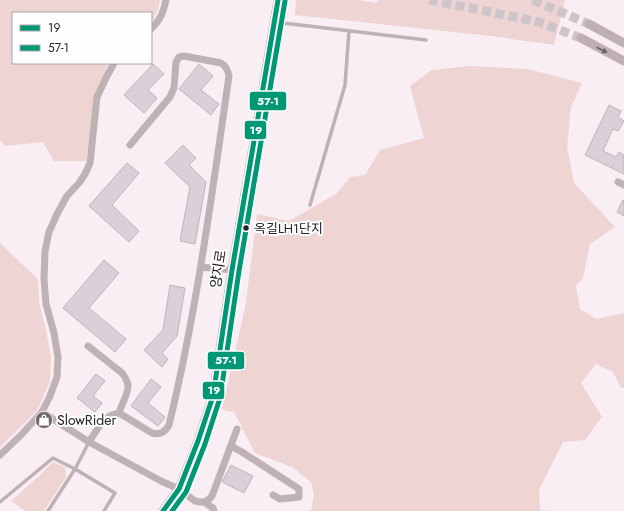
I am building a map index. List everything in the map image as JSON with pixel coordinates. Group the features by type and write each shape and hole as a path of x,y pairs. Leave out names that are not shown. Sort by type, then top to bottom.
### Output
{"street":[{"path":"152,28 158,22 164,11 166,0"},
{"name":"양지로","path":"163,511 178,489 198,441 213,396 232,270 278,0"},
{"path":"589,24 624,43"},
{"path":"581,38 624,61"},
{"path":"89,442 103,420 108,416 119,413 152,433 163,433 169,425 180,379 201,267 229,76 228,70 225,66 220,62 184,56 180,57 176,62 174,88 170,97 130,145"},
{"path":"0,456 42,412 57,377 58,357 54,333 46,304 44,279 45,251 49,232 57,214 67,196 85,174 90,163 98,97 113,64"},
{"path":"201,267 232,270"},
{"path":"88,346 122,373 126,378 128,388 119,413"},
{"path":"42,412 89,442 178,489 195,501 204,502 213,508 214,511"},
{"path":"204,502 212,496 237,429"},
{"path":"231,446 299,489 299,497 280,499 273,495"}],"lane":[{"path":"274,22 426,40"},
{"path":"310,205 345,85 349,31"},
{"path":"48,511 75,469 89,442"},
{"path":"0,502 53,458 75,469 115,493 104,511"}],"shaded area":[{"path":"0,0 160,0 157,12 152,20 152,12 12,12 12,64 109,64 95,95 86,161 54,161 43,142 5,146 0,140"},
{"path":"296,0 358,0 377,3 378,0 565,0 554,45 491,36 295,15"},
{"path":"470,66 528,69 582,83 571,107 567,147 574,183 615,227 590,244 583,278 576,286 580,309 596,319 624,313 624,388 621,388 613,372 596,364 581,383 602,417 585,440 563,442 539,490 540,510 550,511 307,511 311,510 314,495 311,482 292,467 255,453 234,412 222,410 246,303 257,214 289,221 336,194 350,177 365,175 380,150 424,138 410,86 432,70"},
{"path":"0,243 38,279 39,302 51,357 50,382 37,411 0,447"},
{"path":"53,462 65,467 66,477 44,511 25,511 11,501 39,476"}],"building":[{"path":"153,64 164,74 148,90 157,98 144,113 124,95"},
{"path":"199,64 213,76 201,90 219,104 211,115 179,89"},
{"path":"609,105 621,111 618,117 624,121 618,131 613,129 603,151 616,157 619,152 624,155 624,174 585,155"},
{"path":"183,145 196,158 189,165 206,182 195,244 180,241 190,187 165,163"},
{"path":"127,163 139,173 112,205 139,231 129,242 89,206"},
{"path":"623,200 624,201 624,216 617,212"},
{"path":"104,260 119,273 89,308 126,339 115,352 63,308"},
{"path":"170,285 185,288 177,336 162,353 168,359 162,367 144,350 163,330"},
{"path":"96,374 105,381 93,396 102,403 95,412 77,398"},
{"path":"151,379 161,387 148,403 165,417 158,426 131,406"},
{"path":"231,465 253,476 244,493 222,482"}],"tunnel":[{"path":"429,0 539,22 581,38"},
{"path":"533,0 589,24"}],"transit line":[{"name":"19","path":"163,511 179,489 198,441 213,396 232,270 278,0"},
{"name":"57-1","path":"172,511 186,492 205,444 220,398 239,271 285,1"}],"place":[{"name":"옥길LH1단지","path":"246,228"},
{"name":"SlowRider","path":"44,420"}]}
